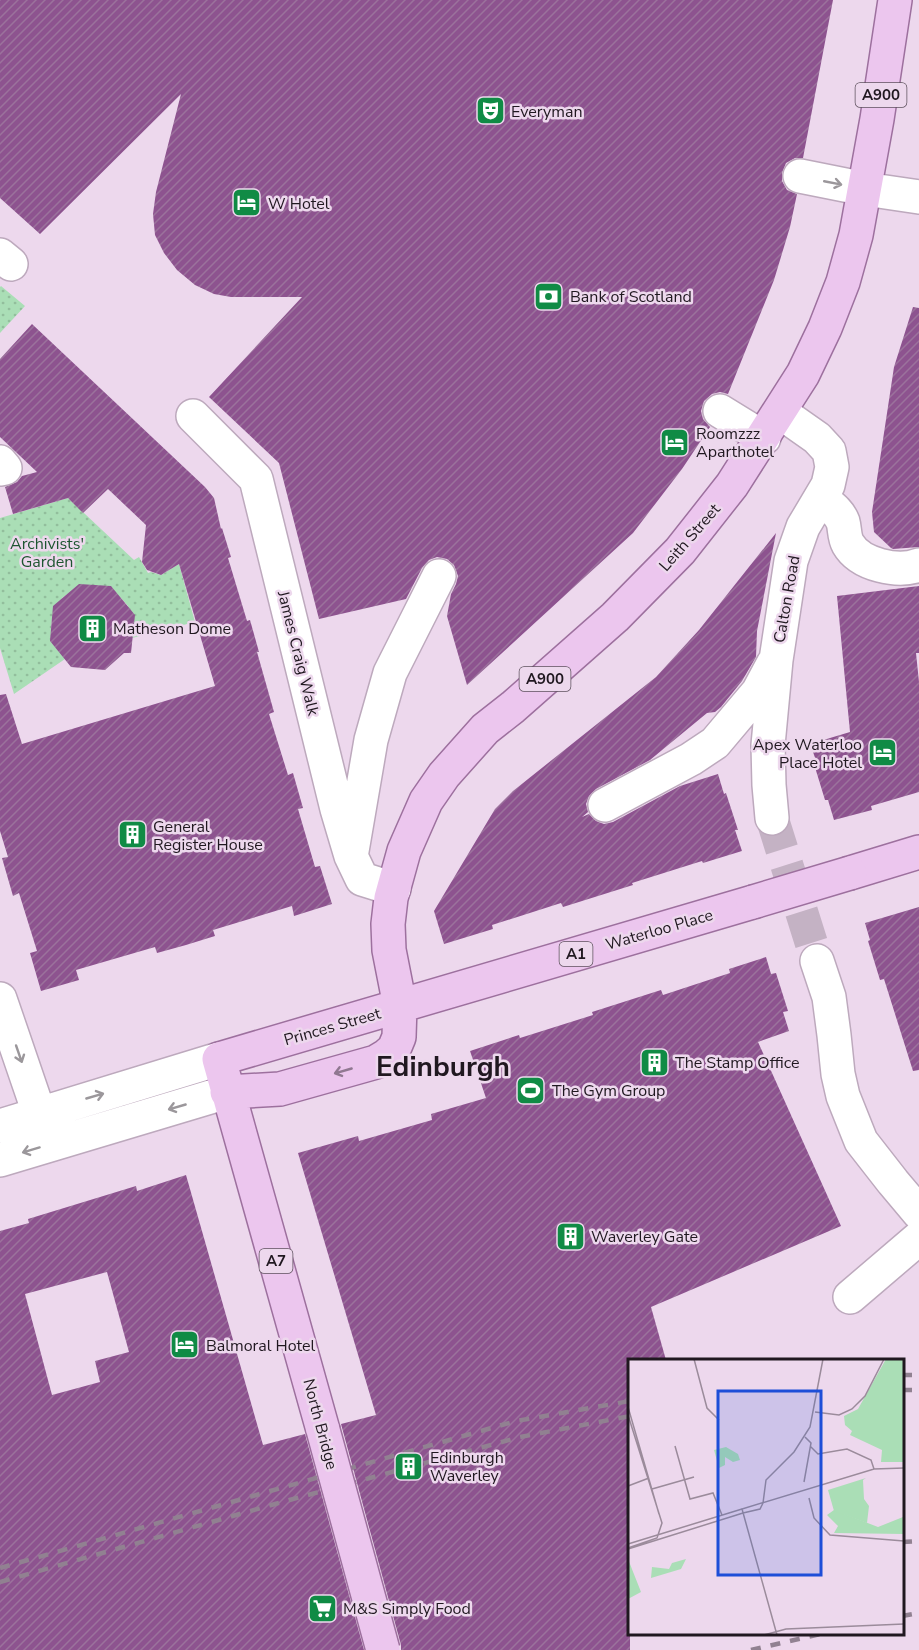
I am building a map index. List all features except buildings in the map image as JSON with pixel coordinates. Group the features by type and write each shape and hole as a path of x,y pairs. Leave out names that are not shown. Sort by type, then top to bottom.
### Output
{"main road":[{"name":"Leith Street","path":"400,1006 389,950 388,924 404,851 426,801 444,775 485,729 615,617 680,551 727,493 803,374 825,328 843,282 856,235 895,0"},
{"name":"Waterloo Place","path":"400,1006 919,852"},
{"name":"A900","path":"347,1022 362,1007 374,989 389,950"},
{"name":"Princes Street","path":"219,1059 400,1006 399,1037 394,1049 376,1062 280,1089 227,1092"},
{"name":"North Bridge","path":"219,1059 383,1650"}],"street":[{"path":"800,176 919,197"},
{"name":"Calton Road","path":"720,411 817,438 829,451 832,467 828,485 803,527 791,561 776,660 768,745 772,818"},
{"name":"James Craig Walk","path":"193,416 256,479 337,809 351,856 362,879 394,889"},
{"path":"0,462 5,468 0,469"},
{"path":"821,498 838,512 842,520 845,539 854,552 872,564 893,568 919,565"},
{"path":"351,856 370,740 390,673 439,576"},
{"path":"605,805 691,759 715,743 758,692 776,660"},
{"path":"818,960 829,997 838,1074 843,1096 861,1141 919,1213"},
{"path":"0,999 39,1113"},
{"name":"Princes Street","path":"0,1126 219,1059"},
{"name":"Princes Street","path":"0,1160 227,1092"},
{"path":"849,1297 919,1238"}],"green space":[{"path":"0,287 25,306 0,333"},
{"name":"Archivists' Garden","path":"68,498 134,560 139,557 148,573 161,575 179,564 195,622 132,638 128,606 120,597 69,593 62,598 55,619 52,619 51,630 54,631 65,659 14,694 0,648 0,518"}],"tunnel":[{"path":"772,818 817,961"}],"railway":[{"path":"904,1375 919,1375"},
{"path":"904,1390 919,1390"},
{"path":"0,1568 516,1421 628,1401"},
{"path":"0,1582 520,1437 628,1416"},
{"path":"904,1542 919,1541"},
{"path":"904,1616 919,1613"},
{"path":"751,1650 816,1635"}],"place":[{"name":"Everyman","path":"490,111"},
{"name":"W Hotel","path":"247,203"},
{"name":"Bank of Scotland","path":"549,296"},
{"name":"Roomzzz Aparthotel","path":"675,442"},
{"name":"Matheson Dome","path":"92,628"},
{"name":"Apex Waterloo Place Hotel","path":"883,753"},
{"name":"General Register House","path":"132,835"},
{"name":"The Stamp Office","path":"654,1062"},
{"name":"The Gym Group","path":"531,1090"},
{"name":"Waverley Gate","path":"570,1236"},
{"name":"Balmoral Hotel","path":"185,1345"},
{"name":"Edinburgh Waverley","path":"409,1466"},
{"name":"M&S Simply Food","path":"322,1608"}],"district":[{"name":"Edinburgh","path":"443,1066"}]}
